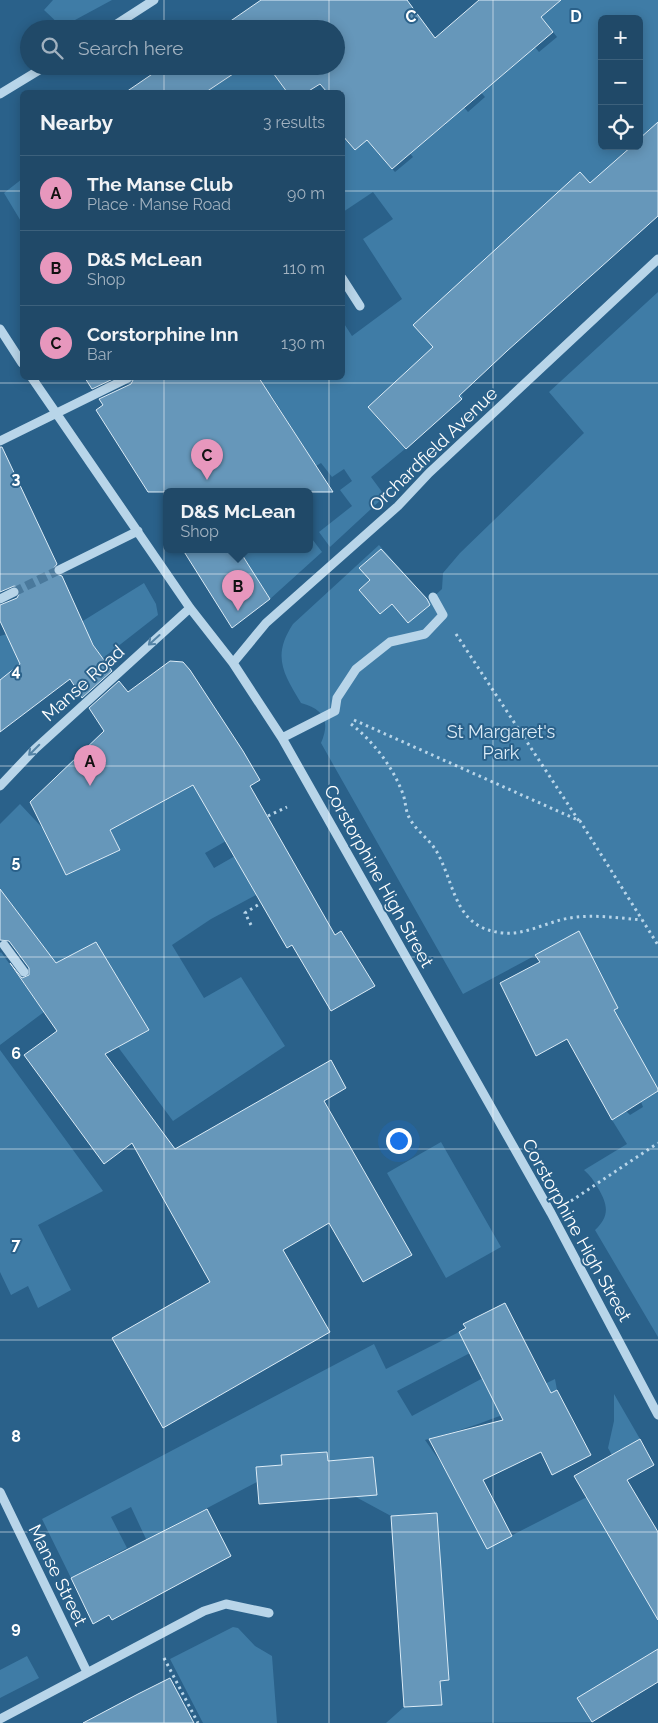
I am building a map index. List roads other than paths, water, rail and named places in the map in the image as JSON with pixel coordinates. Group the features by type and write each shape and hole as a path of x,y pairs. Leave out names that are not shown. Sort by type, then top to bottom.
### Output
{"street":[{"path":"123,20 154,0"},
{"path":"0,94 31,75"},
{"name":"Orchardfield Avenue","path":"233,663 266,623 398,506 429,473 658,259"},
{"path":"345,283 360,306"},
{"path":"0,329 20,360"},
{"name":"Corstorphine High Street","path":"33,380 190,608 233,663 282,738 551,1213 658,1415"},
{"path":"0,441 124,380"},
{"path":"59,570 138,531"},
{"path":"0,599 14,592"},
{"path":"282,738 335,711 338,698 356,670 390,642 425,634 443,615 433,597"},
{"name":"Manse Road","path":"0,786 35,749 190,608"},
{"path":"4,945 24,972"},
{"name":"Manse Street","path":"0,1492 87,1672"},
{"path":"0,1719 204,1611 226,1604 269,1613"}],"tunnel":[{"path":"14,592 59,570"}],"place":[{"name":"Corstorphine Inn","path":"207,480"},
{"name":"D&S McLean","path":"238,611"},
{"name":"The Manse Club","path":"90,786"}],"park label":[{"name":"St Margaret's Park","path":"501,741"}]}
